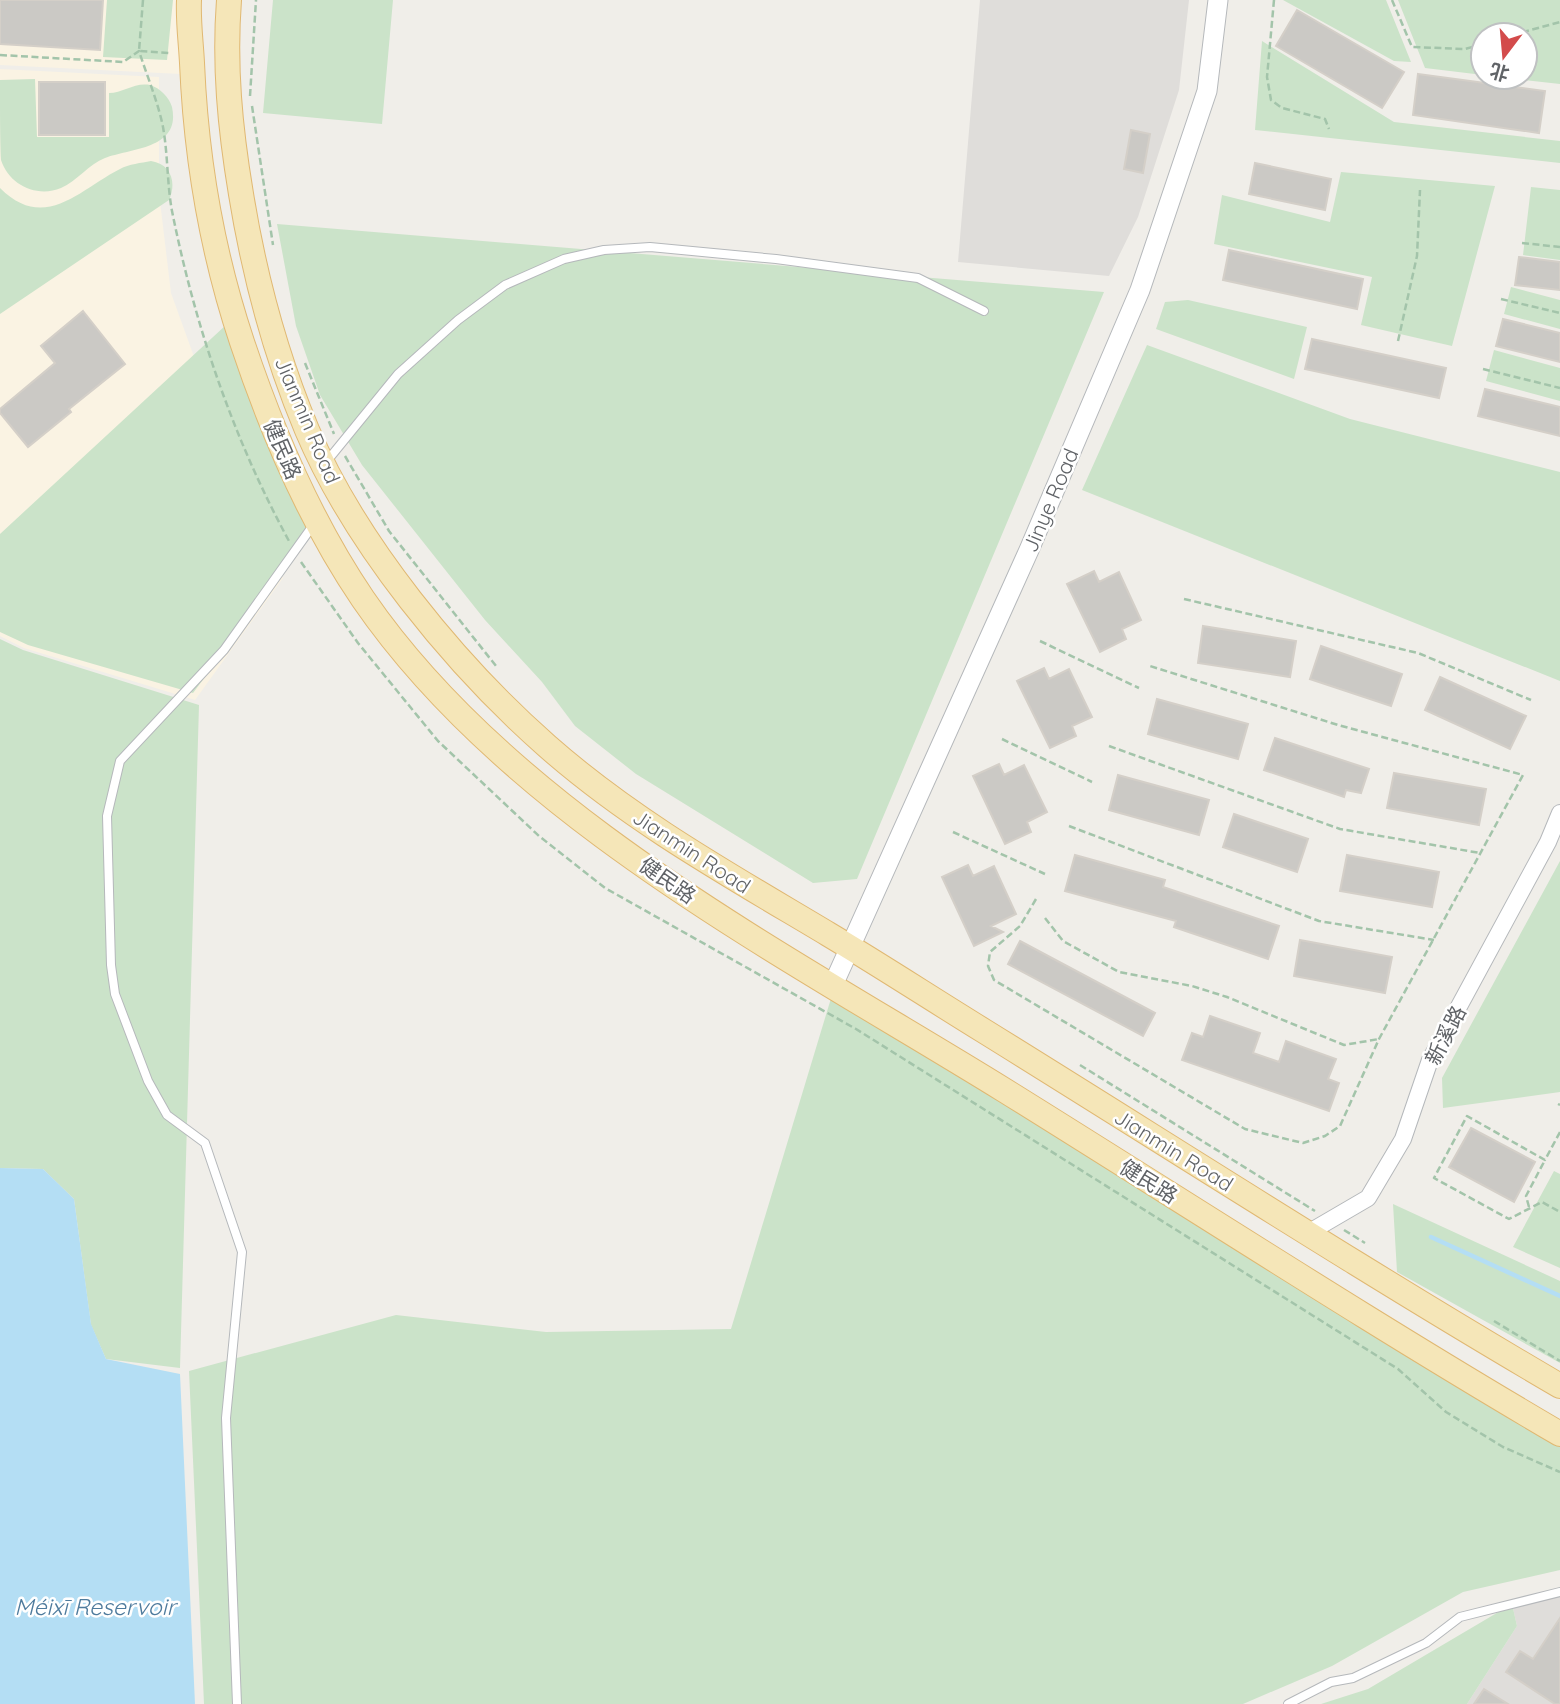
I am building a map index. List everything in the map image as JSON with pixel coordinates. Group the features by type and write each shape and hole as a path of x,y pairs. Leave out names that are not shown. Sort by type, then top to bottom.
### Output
{"main road":[{"name":"健民路","path":"189,0 196,134 206,202 227,296 258,390 316,521 364,601 432,684 532,782 760,943 833,985 1439,1363 1560,1434"},
{"name":"Jianmin Road","path":"229,0 226,56 228,108 248,241 279,354 308,430 332,455 366,536 451,649 492,694 549,748 621,804 713,867 850,948 1560,1386"}],"street":[{"name":"Jinye Road","path":"833,985 1029,550 1140,290 1207,91 1218,0"},
{"name":"新溪路","path":"1308,1233 1368,1198 1403,1139 1430,1059 1560,813"}],"lane":[{"path":"332,455 398,374 458,320 505,285 564,259 604,250 663,248 776,259 918,278 984,311"},
{"path":"237,1704 226,1418 242,1252 205,1143 167,1115 148,1081 115,994 111,965 107,816 120,761 224,650 316,521"},
{"path":"1288,1704 1331,1682 1353,1678 1426,1643 1460,1617 1560,1592"}],"path":[{"path":"138,51 143,0"},
{"path":"256,0 250,97 274,250"},
{"path":"1274,0 1267,76 1272,100 1282,108 1325,119 1329,129"},
{"path":"1392,0 1412,47 1469,48"},
{"path":"1539,28 1560,22"},
{"path":"0,55 123,62 138,51 191,55"},
{"path":"1398,341 1417,256 1420,190"},
{"path":"1522,243 1560,247"},
{"path":"1501,299 1560,313"},
{"path":"300,352 332,455 496,667"},
{"path":"1483,369 1560,388"},
{"path":"1184,599 1418,653 1531,700"},
{"path":"1040,641 1139,688"},
{"path":"1036,899 1020,926 990,952 988,966 994,979 1245,1129 1303,1143 1325,1136 1340,1126 1379,1039 1523,775 1338,725 1150,666"},
{"path":"1002,739 1092,782"},
{"path":"1110,746 1340,830 1480,853"},
{"path":"1069,826 1319,921 1433,940"},
{"path":"953,832 1045,874"},
{"path":"1045,918 1063,941 1119,972 1192,986 1227,997 1344,1045 1379,1039"},
{"path":"1074,1062 1374,1249"},
{"path":"1545,1160 1467,1116 1434,1178 1509,1219 1542,1202 1560,1212"},
{"path":"1530,1208 1525,1196 1560,1132"},
{"path":"1489,1319 1560,1361"}],"shaded area":[{"path":"0,0 186,0 181,74 0,65"},
{"path":"980,0 1189,0 1179,90 1138,217 1109,276 958,262"},
{"path":"0,69 159,77 159,193 171,293 214,412 264,520 283,578 195,700 24,648 0,636"},
{"path":"1560,1592 1560,1704 1467,1704 1517,1626 1512,1604"}],"green space":[{"path":"107,0 173,0 167,60 103,57"},
{"path":"273,0 393,0 382,124 263,113"},
{"path":"1283,0 1386,0 1411,62 1394,61"},
{"path":"1398,0 1560,0 1560,84 1539,82 1539,21 1469,21 1469,73 1425,68"},
{"path":"1262,41 1394,122 1560,141 1560,163 1255,130"},
{"path":"35,79 37,137 109,137 109,93 139,85 150,85 164,93 172,107 173,121 162,139 152,144 105,158 61,188 52,191 34,190 10,176 1,160 0,80"},
{"path":"151,161 168,170 172,181 169,200 0,314 0,188 16,201 32,207 47,207 76,196 124,167"},
{"path":"1341,172 1495,186 1452,346 1361,325 1372,277 1214,244 1222,195 1330,222"},
{"path":"1531,187 1560,190 1560,260 1523,255"},
{"path":"277,224 1104,292 857,879 813,883 636,774 575,726 542,682 485,620 362,465 320,395 296,326"},
{"path":"1511,287 1560,300 1560,329 1504,314"},
{"path":"1188,300 1307,327 1294,379 1156,329 1165,302"},
{"path":"226,325 314,532 193,693 28,645 0,632 0,534"},
{"path":"1147,345 1350,419 1560,472 1560,681 1082,490"},
{"path":"1494,350 1560,368 1560,401 1486,381"},
{"path":"0,639 23,650 199,705 180,1368 106,1359 91,1325 74,1199 43,1169 0,1168"},
{"path":"1560,861 1560,1092 1443,1108 1442,1078"},
{"path":"832,995 1560,1443 1560,1570 1463,1592 1332,1666 1243,1704 204,1704 189,1371 396,1315 546,1332 731,1329"},
{"path":"1554,1171 1560,1174 1560,1268 1513,1247"},
{"path":"1393,1204 1560,1281 1560,1363 1397,1272"},
{"path":"1512,1604 1517,1626 1467,1704 1321,1704 1368,1689"}],"water":[{"name":"Méixī Reservoir","path":"0,1168 43,1169 74,1199 91,1324 106,1359 180,1374 195,1704 0,1704"}],"building":[{"path":"0,0 103,0 100,50 0,44"},
{"path":"1297,10 1404,72 1382,108 1276,46"},
{"path":"1418,74 1469,81 1469,91 1545,91 1539,133 1413,115"},
{"path":"39,82 105,82 105,135 39,135"},
{"path":"1131,130 1150,134 1143,173 1124,169"},
{"path":"1255,163 1331,179 1325,210 1249,194"},
{"path":"1229,250 1363,279 1357,309 1223,280"},
{"path":"1519,257 1560,262 1560,290 1515,285"},
{"path":"83,311 125,364 69,409 71,412 28,447 0,413 0,409 55,363 41,346"},
{"path":"1503,319 1560,333 1560,362 1496,346"},
{"path":"1312,339 1446,368 1439,398 1305,369"},
{"path":"1485,389 1560,407 1560,436 1478,416"},
{"path":"1094,571 1099,582 1119,572 1141,620 1122,629 1126,639 1100,652 1067,584"},
{"path":"1203,626 1296,641 1290,677 1198,663"},
{"path":"1321,646 1402,674 1391,706 1310,679"},
{"path":"1044,668 1049,679 1069,669 1092,717 1072,726 1076,736 1050,748 1017,681"},
{"path":"1440,677 1526,716 1510,749 1425,710"},
{"path":"1157,699 1248,724 1238,759 1148,734"},
{"path":"1275,738 1369,769 1361,793 1346,790 1344,797 1264,770"},
{"path":"999,764 1004,775 1024,765 1047,812 1027,822 1031,832 1005,844 973,776"},
{"path":"1394,773 1486,789 1479,825 1387,808"},
{"path":"1118,775 1209,800 1199,835 1109,810"},
{"path":"1234,814 1308,839 1297,872 1223,847"},
{"path":"1075,855 1165,880 1163,887 1279,926 1268,959 1174,927 1176,921 1065,891"},
{"path":"1347,855 1439,872 1432,907 1340,891"},
{"path":"968,865 973,876 994,866 1016,914 991,926 1003,932 974,946 942,877"},
{"path":"1300,940 1392,957 1385,993 1294,976"},
{"path":"1020,941 1155,1013 1143,1036 1008,964"},
{"path":"1210,1016 1260,1033 1253,1053 1279,1062 1286,1041 1336,1059 1328,1079 1339,1083 1329,1111 1182,1060 1192,1033 1203,1037"},
{"path":"1471,1128 1535,1162 1514,1202 1449,1167"},
{"path":"1560,1618 1560,1704 1555,1704 1506,1672 1520,1651 1533,1659"},
{"path":"1484,1689 1508,1704 1474,1704"}],"waterway":[{"path":"1431,1237 1560,1296"}]}
